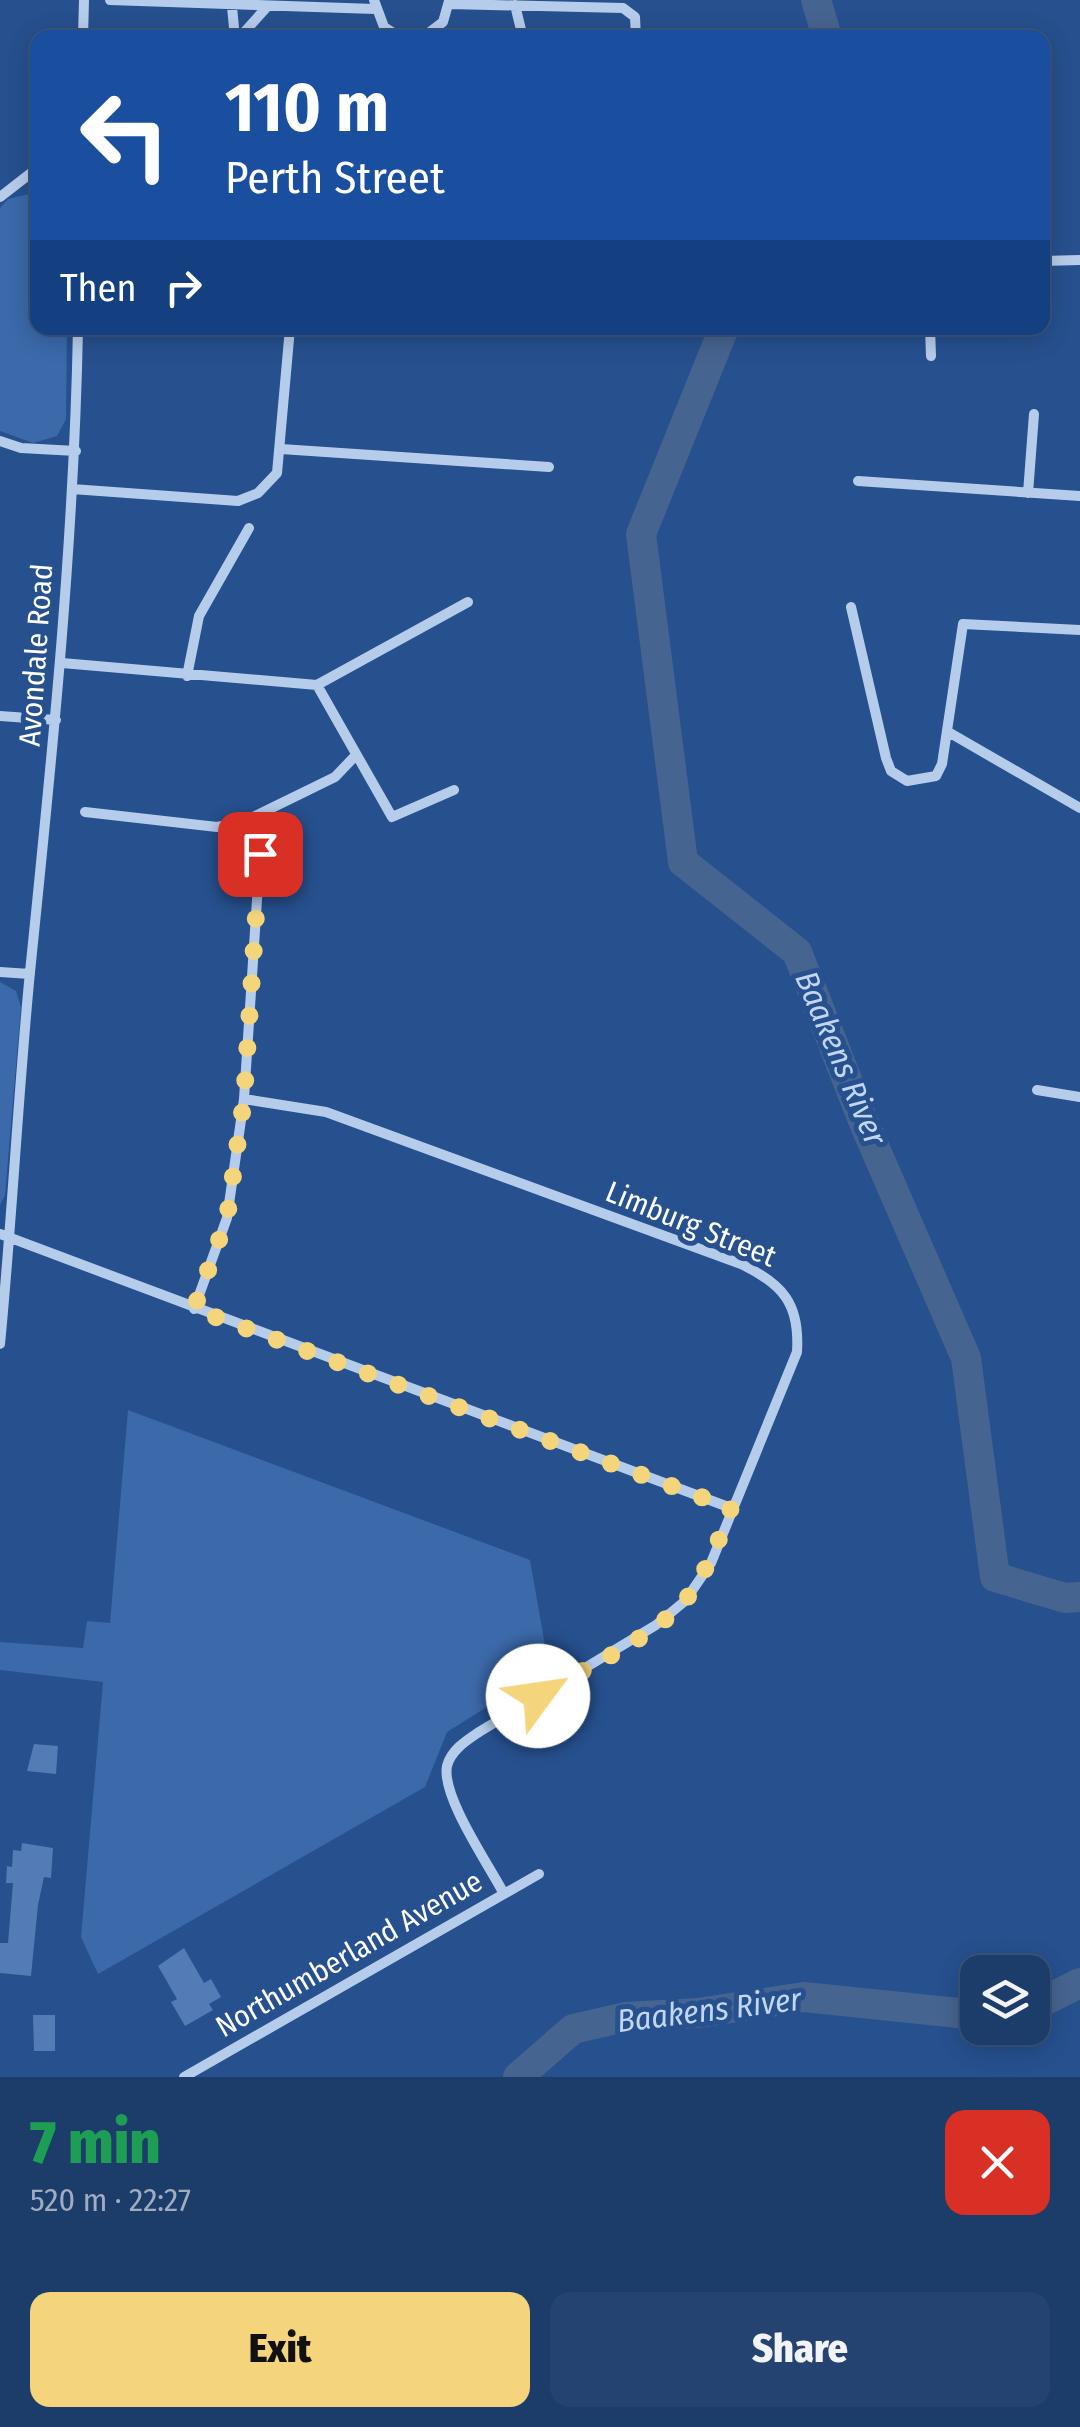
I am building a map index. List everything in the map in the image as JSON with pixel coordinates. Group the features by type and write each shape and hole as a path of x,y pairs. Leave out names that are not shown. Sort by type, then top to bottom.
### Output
{"street":[{"path":"83,30 84,0"},
{"path":"110,0 266,8 300,4 375,5 390,30"},
{"path":"432,30 443,22 449,2 623,8 636,17 636,30"},
{"path":"516,5 521,30"},
{"path":"232,7 236,30"},
{"path":"245,30 266,8"},
{"path":"0,196 30,174"},
{"path":"1050,261 1080,260"},
{"name":"Avondale Road","path":"0,1344 5,1237 62,663 76,451 78,335"},
{"path":"72,489 238,501 258,493 277,473 289,335"},
{"path":"930,335 931,356"},
{"path":"1028,493 1034,414"},
{"path":"0,441 21,448 76,451"},
{"path":"281,449 549,467"},
{"path":"858,481 1080,496"},
{"path":"188,676 199,616 249,528"},
{"path":"62,663 318,685 468,602"},
{"path":"850,607 891,771 907,781 936,776 950,734 964,624 1080,630"},
{"path":"318,685 392,817 454,790"},
{"path":"0,716 56,720"},
{"path":"950,734 1080,808"},
{"path":"85,812 217,827 243,822 334,777 356,755"},
{"path":"194,1309 227,1218 244,1099 260,854"},
{"path":"0,972 30,974"},
{"path":"1037,1090 1080,1096"},
{"name":"Limburg Street","path":"244,1099 326,1112 741,1264 785,1292 797,1316 797,1352 710,1563 671,1613 479,1732 453,1754 448,1766 449,1790 504,1894"},
{"path":"5,1237 731,1508"},
{"name":"Northumberland Avenue","path":"184,2077 538,1874"}],"shaded area":[{"path":"30,194 30,335 67,335 66,419 57,436 33,443 0,431 0,208 8,199"},
{"path":"0,982 16,991 21,1007 5,1195 0,1205"},
{"path":"128,1410 530,1560 549,1668 447,1732 425,1787 98,1974 81,1937 103,1682 0,1670 0,1642 83,1648 87,1621 110,1623"}],"building":[{"path":"34,1744 58,1746 56,1774 27,1771"},
{"path":"22,1843 53,1848 51,1878 44,1877 38,1905 31,1976 0,1973 0,1943 8,1943 13,1883 6,1883 7,1866 12,1867 13,1850 21,1851"},
{"path":"184,1948 204,1983 211,1979 221,1997 209,2004 213,2010 185,2026 171,2002 177,1999 158,1966"},
{"path":"33,2015 55,2015 55,2051 34,2051"}],"waterway":[{"name":"Baakens River","path":"816,0 825,30"},
{"name":"Baakens River","path":"721,335 641,534 683,862 797,952 864,1123 966,1358 995,1577 1065,1598 1080,1597"},
{"name":"Baakens River","path":"1050,1998 1080,1983"},
{"name":"Baakens River","path":"518,2077 573,2029 625,2017 698,2013 804,1997 960,2013"}],"route":[{"path":"260,854 244,1099 227,1218 194,1309 731,1508 710,1563 685,1601 656,1625 538,1696"}]}
